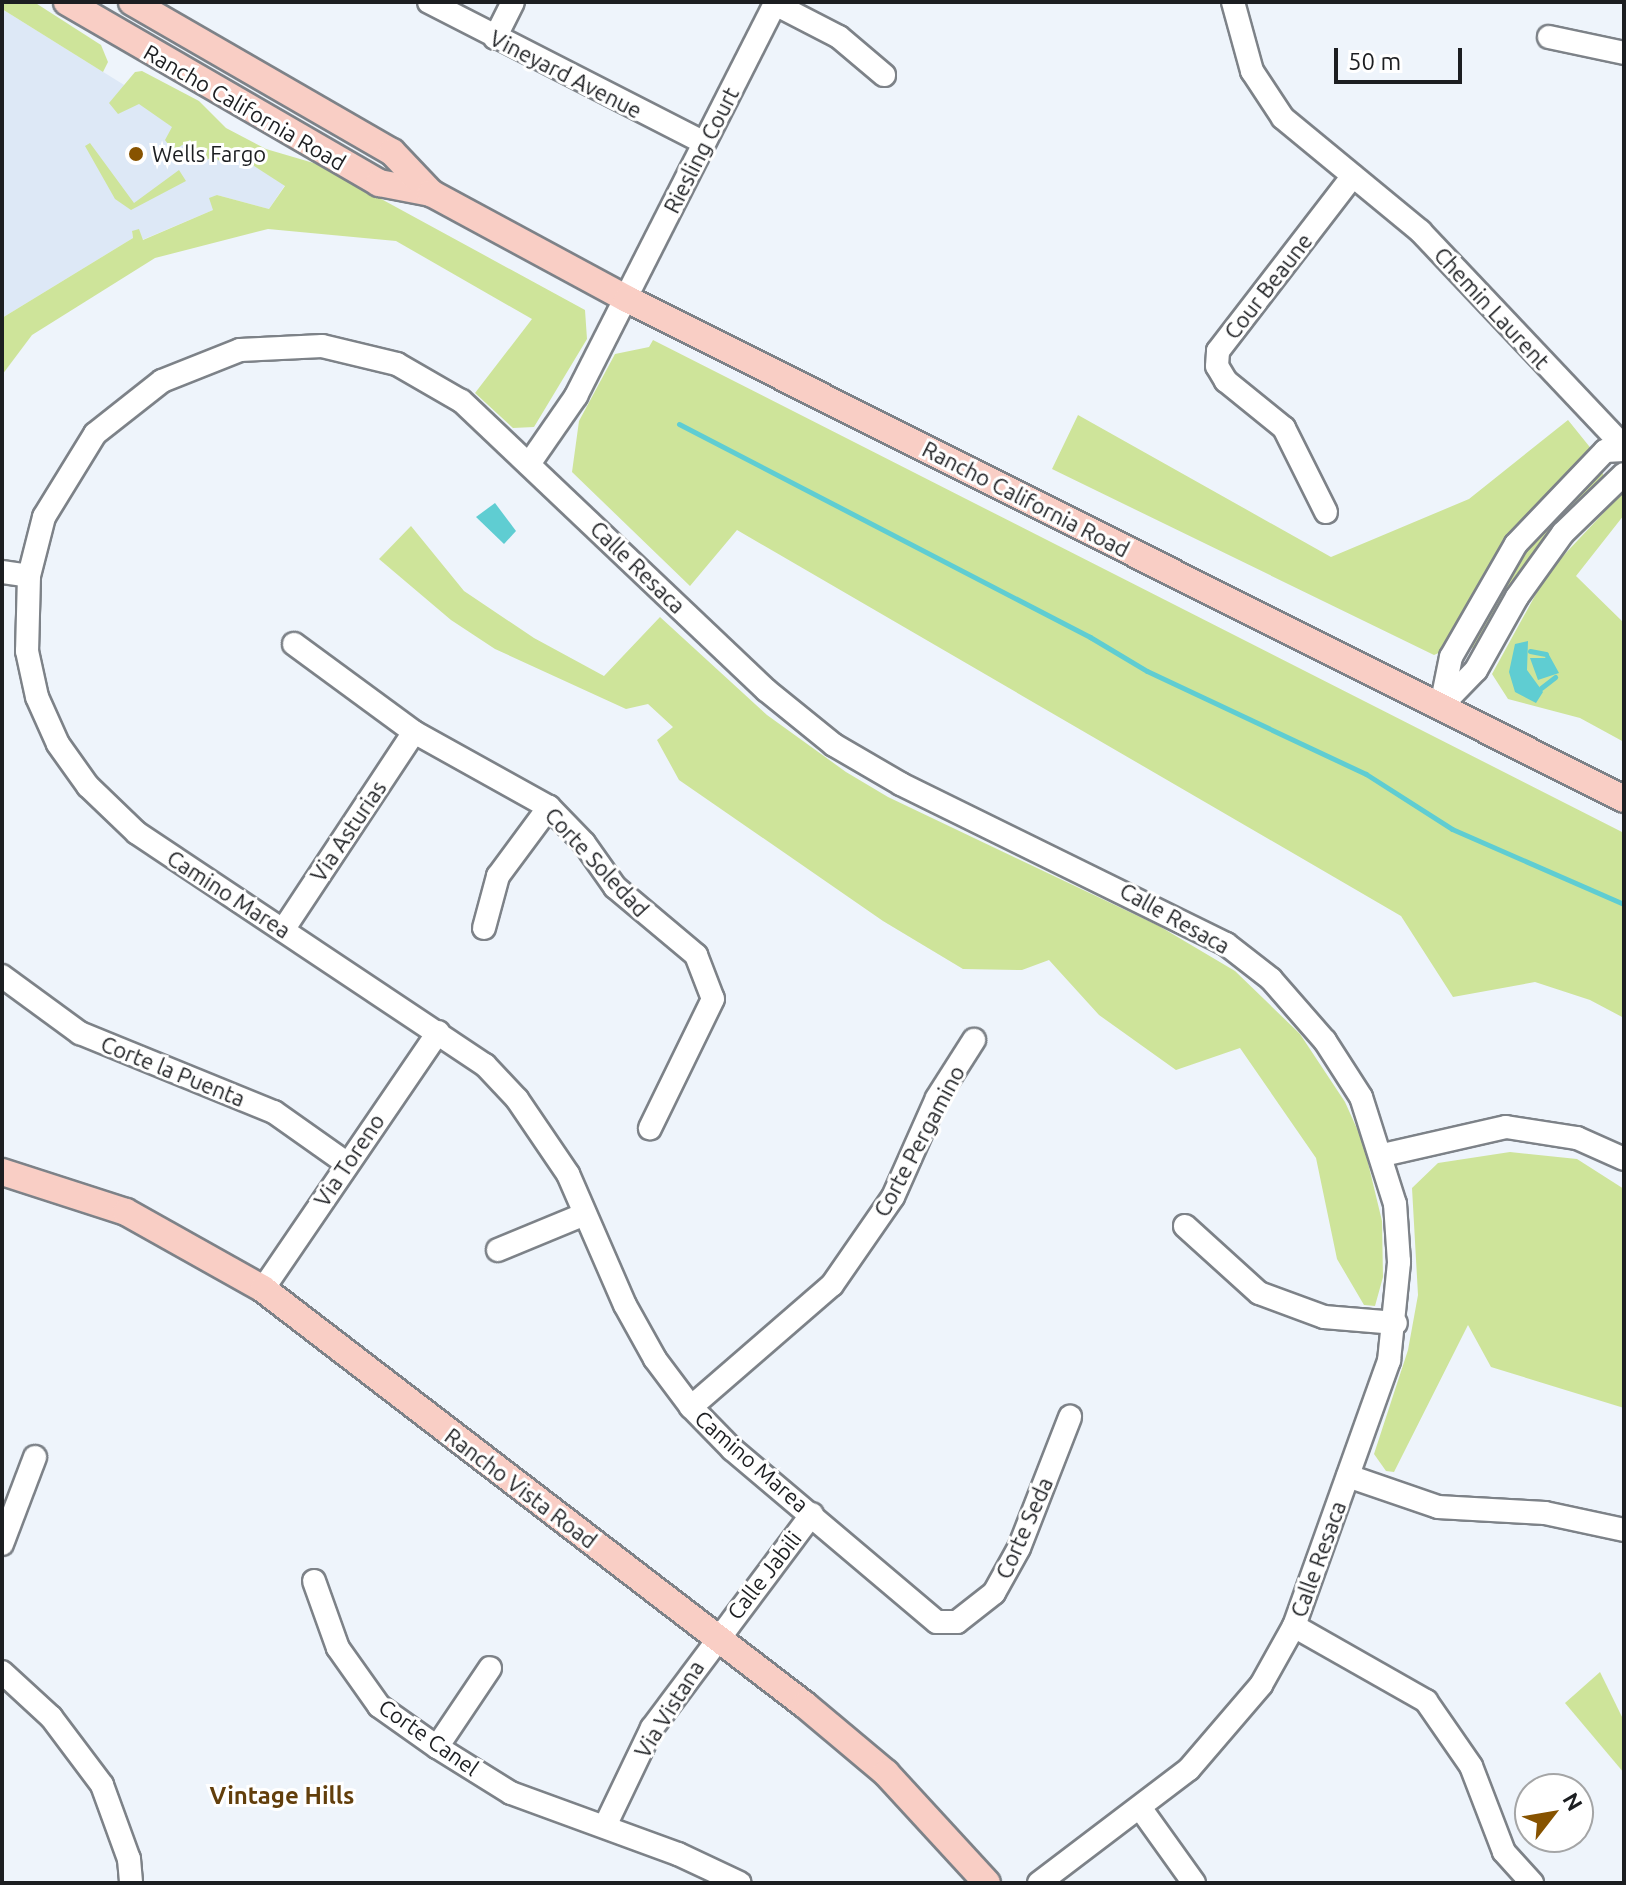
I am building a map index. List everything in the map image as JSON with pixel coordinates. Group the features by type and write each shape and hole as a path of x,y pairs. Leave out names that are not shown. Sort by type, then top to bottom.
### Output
{"main road":[{"name":"Rancho California Road","path":"67,2 136,45 379,183 431,193 627,299 1624,799"},
{"name":"Rancho California Road","path":"132,2 392,152 431,193"},
{"path":"136,45 165,40 272,100 308,105"},
{"name":"Rancho Vista Road","path":"2,1172 126,1212 263,1289 715,1637 886,1773 987,1883"}],"street":[{"name":"Vineyard Avenue","path":"429,2 704,143"},
{"path":"495,38 513,2"},
{"name":"Chemin Laurent","path":"1233,2 1252,71 1283,118 1420,231 1624,448"},
{"path":"776,3 839,37 884,75"},
{"name":"Riesling Court","path":"529,464 576,396 776,3"},
{"path":"1549,37 1624,53"},
{"name":"Cour Beaune","path":"1326,512 1284,428 1226,381 1217,366 1218,351 1353,176"},
{"name":"Camino Marea","path":"529,464 461,401 397,364 322,346 240,350 162,381 95,434 44,517 29,576 27,651 37,697 58,744 88,786 137,833 485,1065 517,1099 568,1174 625,1305 691,1407 732,1449 937,1622 957,1622"},
{"path":"1441,706 1451,657 1516,544 1605,451 1624,448"},
{"name":"Calle Resaca","path":"529,464 766,690 834,745 901,784 1176,915 1226,944 1271,979 1325,1041 1361,1097 1383,1155 1395,1204 1396,1323 1389,1361 1294,1626 1261,1685 1230,1726 1141,1809 1039,1883"},
{"path":"1441,706 1476,670 1517,597 1563,533 1624,474"},
{"path":"2,572 29,576"},
{"name":"Corte Soledad","path":"294,644 414,732 549,807 584,843 615,887 696,955 713,999 650,1128"},
{"name":"Via Asturias","path":"283,930 414,732"},
{"path":"484,928 498,876 549,807"},
{"name":"Corte la Puenta","path":"2,976 80,1033 274,1112 346,1163"},
{"name":"Via Toreno","path":"263,1289 438,1032"},
{"name":"Corte Pergamino","path":"691,1407 832,1285 893,1197 937,1098 974,1040"},
{"path":"1383,1155 1506,1127 1577,1138 1624,1159"},
{"path":"498,1250 585,1214"},
{"path":"1185,1226 1259,1293 1324,1317 1396,1323"},
{"name":"Corte Seda","path":"957,1622 994,1593 1019,1548 1070,1417"},
{"path":"2,1544 35,1457"},
{"path":"1348,1476 1438,1507 1545,1513 1624,1530"},
{"name":"Calle Jabili","path":"715,1637 812,1514"},
{"name":"Corte Canel","path":"314,1581 338,1648 379,1706 511,1793 605,1826 740,1883"},
{"path":"1294,1626 1426,1701 1471,1766 1504,1852 1532,1883"},
{"name":"Via Vistana","path":"605,1826 652,1728 715,1637"},
{"path":"437,1747 490,1668"},
{"path":"2,1672 51,1717 102,1785 129,1859 131,1883"},
{"path":"1141,1809 1194,1883"}],"shaded area":[{"path":"2,9 285,185 269,209 217,195 213,210 142,240 139,230 132,232 133,238 2,318"}],"green space":[{"path":"2,2 34,2 101,45 108,62 103,72 2,9"},
{"path":"142,71 199,101 226,128 266,149 317,164 585,310 587,339 534,427 513,428 475,393 532,319 396,241 268,229 155,258 32,335 2,375 2,318 133,238 132,231 139,229 143,240 213,210 209,198 217,195 269,209 285,186 229,150 219,161 215,155 205,161 190,140 173,151 165,140 172,127 139,104 118,114 109,103 135,72"},
{"path":"90,143 134,203 179,170 186,181 131,210 115,199 85,146"},
{"path":"653,340 1624,833 1624,1018 1590,1000 1535,982 1453,997 1401,916 737,530 690,586 572,472 579,421 615,354 649,347"},
{"path":"1078,415 1331,557 1469,499 1568,420 1593,451 1448,649 1434,655 1052,469"},
{"path":"1601,470 1605,478 1526,563 1478,647 1472,648 1469,643 1517,556"},
{"path":"1624,491 1624,515 1576,576 1624,623 1624,742 1580,718 1508,699 1492,674 1548,572"},
{"path":"411,526 464,591 534,638 604,676 660,617 767,715 846,772 888,797 1159,926 1235,971 1300,1034 1345,1102 1363,1142 1382,1221 1383,1277 1375,1306 1364,1305 1337,1259 1316,1158 1240,1048 1176,1070 1099,1015 1049,960 1022,970 963,969 883,921 679,780 657,740 673,727 648,704 626,709 495,649 451,620 379,559"},
{"path":"1510,1152 1577,1159 1624,1189 1624,1408 1491,1367 1468,1325 1394,1472 1386,1471 1374,1454 1408,1350 1418,1295 1412,1188 1438,1163"},
{"path":"1600,1672 1624,1721 1624,1773 1565,1703"}],"water":[{"path":"495,503 516,531 504,544 476,517"},
{"path":"1528,641 1527,670 1543,692 1536,703 1515,692 1509,672 1515,644"},
{"path":"1548,653 1559,673 1538,680 1530,658 1545,658"}],"waterway":[{"path":"679,424 1090,637 1147,671 1366,774 1452,829 1624,904"},
{"path":"1530,651 1546,654"},
{"path":"1541,688 1555,677"}],"place":[{"name":"Wells Fargo","path":"136,154"}],"district":[{"name":"Vintage Hills","path":"282,1796"}]}
